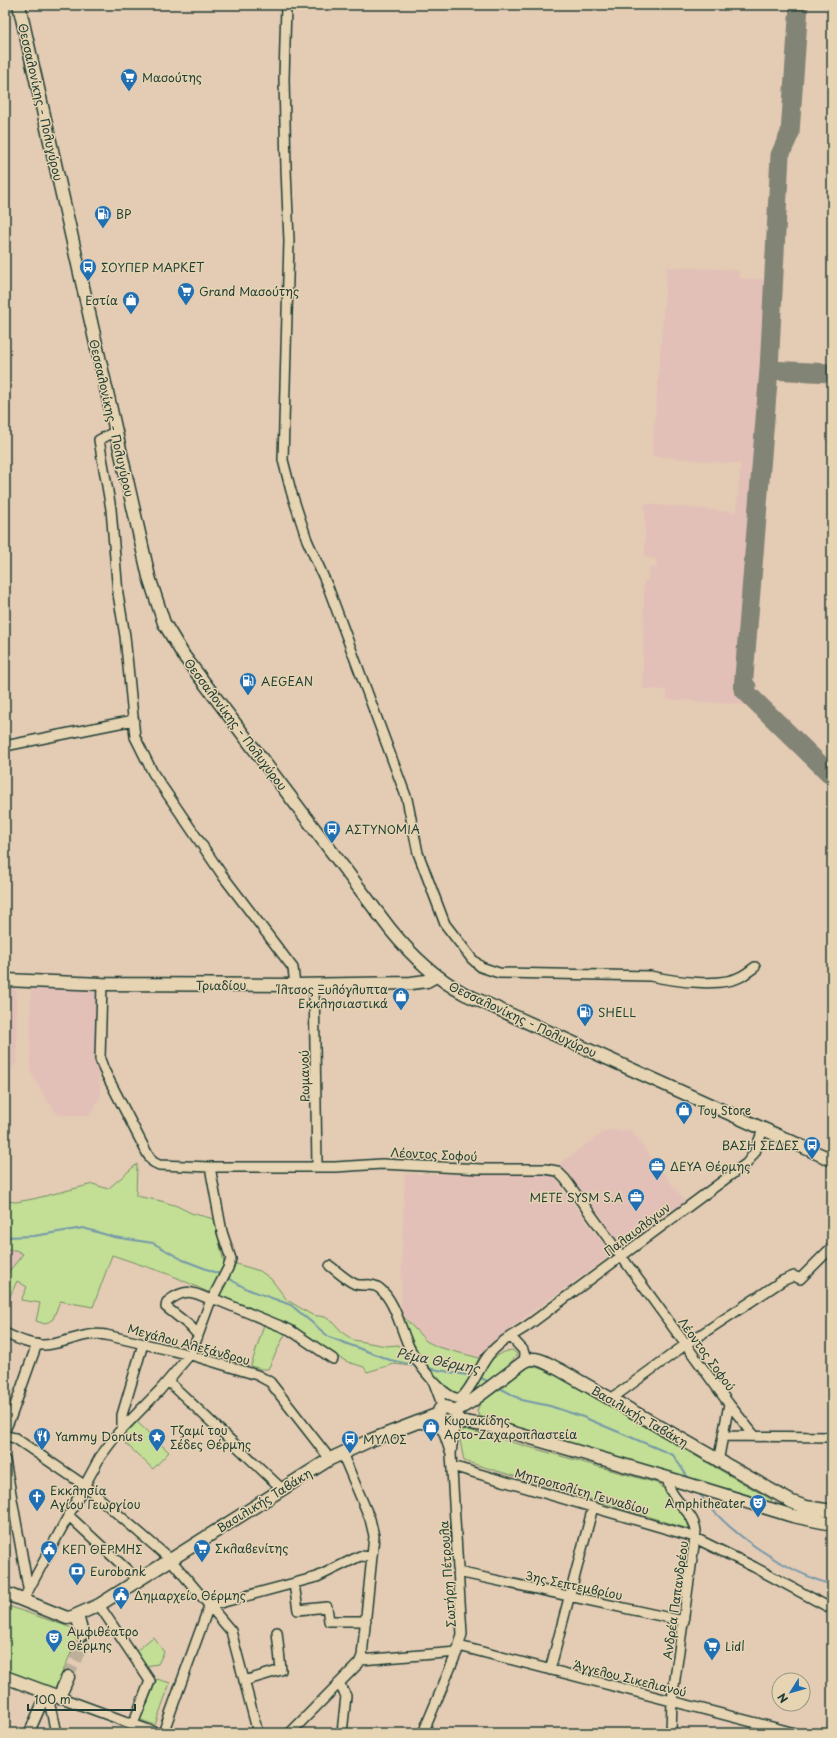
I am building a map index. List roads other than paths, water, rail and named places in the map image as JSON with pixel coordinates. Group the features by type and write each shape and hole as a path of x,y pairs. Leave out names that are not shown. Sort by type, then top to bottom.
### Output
{"main road":[{"name":"Θεσσαλονίκης - Πολυγύρου","path":"19,5 116,431 138,536 153,594 164,623 172,638 390,929 417,959 436,976 465,994 832,1160"},
{"name":"Τριαδίου","path":"5,980 102,984 314,985 411,983 427,981 436,976"},
{"name":"Βασιλικής Ταβάκη","path":"526,1360 534,1358 542,1361 611,1399 718,1462 792,1502 824,1514 832,1524"},
{"path":"440,1419 450,1407 455,1419 472,1402 526,1360"},
{"name":"Βασιλικής Ταβάκη","path":"77,1615 99,1605 137,1579 330,1459 371,1440 416,1423 440,1419 448,1429 455,1419 490,1426 673,1479 793,1516 824,1514"},
{"path":"5,1593 63,1618 70,1618 77,1615 82,1634"},
{"path":"5,1677 59,1697 68,1676"}],"street":[{"path":"286,5 284,79 289,241 283,460 291,491 307,540 333,600 407,799 418,853 445,924 472,959 481,967 499,973 650,976 675,981 698,982 726,981 742,976 755,967"},
{"path":"116,431 99,440 111,509 118,594 125,636 135,737 153,773 223,876 293,968 295,985"},
{"path":"5,746 134,720"},
{"name":"Λέοντος Σοφού","path":"102,984 100,1059 104,1070 148,1154 153,1162 159,1165 210,1167 335,1167 382,1164 481,1169 545,1169 557,1171 565,1179 729,1404 718,1462"},
{"name":"Ρωμανού","path":"314,985 317,1166"},
{"name":"Παλαιολόγων","path":"430,1376 445,1393 453,1398 461,1398 473,1382 488,1356 496,1347 747,1163 755,1152 763,1129"},
{"path":"23,1600 28,1588 100,1457 122,1428 191,1355 212,1299 231,1259 222,1232 210,1167"},
{"path":"611,1399 685,1344 782,1281 794,1276 800,1279 832,1247"},
{"path":"330,1266 356,1284 368,1284 378,1287 393,1308 409,1347 430,1376"},
{"path":"198,1335 190,1326 166,1307 167,1302 178,1294 189,1292 212,1299 290,1330 334,1359"},
{"name":"Μεγάλου Αλεξάνδρου","path":"5,1333 37,1344 56,1343 98,1333 191,1355 257,1375 270,1382 330,1459"},
{"path":"511,1337 523,1350 526,1360"},
{"path":"5,1430 37,1344"},
{"path":"122,1428 122,1415 143,1344"},
{"name":"Σωτήρη Πέτρουλα","path":"430,1376 440,1419 451,1454"},
{"path":"168,1381 282,1489"},
{"path":"729,1404 754,1435"},
{"name":"Σωτήρη Πέτρουλα","path":"423,1733 458,1649 463,1629 451,1454 455,1419"},
{"path":"723,1436 754,1435 832,1437"},
{"path":"5,1436 15,1438 84,1485 170,1559 231,1631 258,1733"},
{"path":"290,1733 361,1660 374,1536 370,1519 342,1453"},
{"path":"5,1460 28,1588"},
{"name":"Μητροπολίτη Γενναδίου","path":"452,1466 696,1538 832,1609"},
{"name":"Ανδρέα Παπανδρέου","path":"671,1733 672,1700 696,1538 694,1523 670,1490 673,1479"},
{"path":"550,1670 593,1507"},
{"path":"68,1515 137,1579"},
{"path":"209,1606 319,1577 360,1556 372,1557"},
{"name":"3ης Σεπτεμβρίου","path":"458,1572 684,1621"},
{"path":"294,1584 298,1610 327,1607 329,1621 366,1621"},
{"path":"99,1605 150,1681 133,1724"},
{"path":"163,1733 209,1606"},
{"path":"244,1681 281,1670 276,1632"},
{"name":"Άγγελου Σικελιανού","path":"361,1660 458,1649 672,1700 795,1733"},
{"path":"339,1683 346,1696 342,1733"},
{"path":"29,1733 47,1692"},
{"path":"47,1692 56,1733"},
{"path":"59,1697 157,1733"}],"waterway":[{"name":"Ρέμα Θέρμης","path":"5,1237 34,1236 83,1228 114,1237 153,1243 183,1260 222,1275"},
{"name":"Ρέμα Θέρμης","path":"226,1277 247,1289 291,1305 329,1337 390,1360 417,1366"},
{"name":"Ρέμα Θέρμης","path":"427,1368 472,1376"},
{"name":"Ρέμα Θέρμης","path":"479,1377 489,1382"},
{"name":"Ρέμα Θέρμης","path":"498,1387 522,1400 550,1406 583,1417 673,1455 689,1479"},
{"name":"Ρέμα Θέρμης","path":"699,1493 725,1522 758,1549 795,1570 814,1579 832,1585"}],"tunnel":[{"path":"68,1677 81,1647 82,1634"}],"place":[{"name":"Μασούτης","path":"129,92"},
{"name":"BP","path":"103,229"},
{"name":"ΣΟΥΠΕΡ ΜΑΡΚΕΤ","path":"88,282"},
{"name":"Grand Μασούτης","path":"186,306"},
{"name":"Εστία","path":"131,315"},
{"name":"AEGEAN","path":"248,696"},
{"name":"ΑΣΤΥΝΟΜΙΑ","path":"332,844"},
{"name":"Ίλτσος Ξυλόγλυπτα Εκκλησιαστικά","path":"401,1011"},
{"name":"SHELL","path":"585,1027"},
{"name":"Toy Store","path":"684,1125"},
{"name":"ΒΑΣΗ ΣΕΔΕΣ","path":"812,1160"},
{"name":"ΔΕΥΑ Θέρμης","path":"657,1181"},
{"name":"METE SYSM S.A","path":"636,1212"},
{"name":"Κυριακίδης Αρτο-Ζαχαροπλαστεία","path":"431,1442"},
{"name":"Yammy Donuts","path":"42,1451"},
{"name":"Τζαμί του Σέδες Θέρμης","path":"157,1452"},
{"name":"ΜΥΛΟΣ","path":"350,1454"},
{"name":"Εκκλησία Αγίου Γεωργίου","path":"37,1512"},
{"name":"Amphitheater","path":"758,1518"},
{"name":"Σκλαβενίτης","path":"202,1563"},
{"name":"ΚΕΠ ΘΕΡΜΗΣ","path":"49,1564"},
{"name":"Eurobank","path":"77,1586"},
{"name":"Δημαρχείο Θέρμης","path":"121,1610"},
{"name":"Αμφιθέατρο Θέρμης","path":"54,1653"},
{"name":"Lidl","path":"712,1661"}]}
